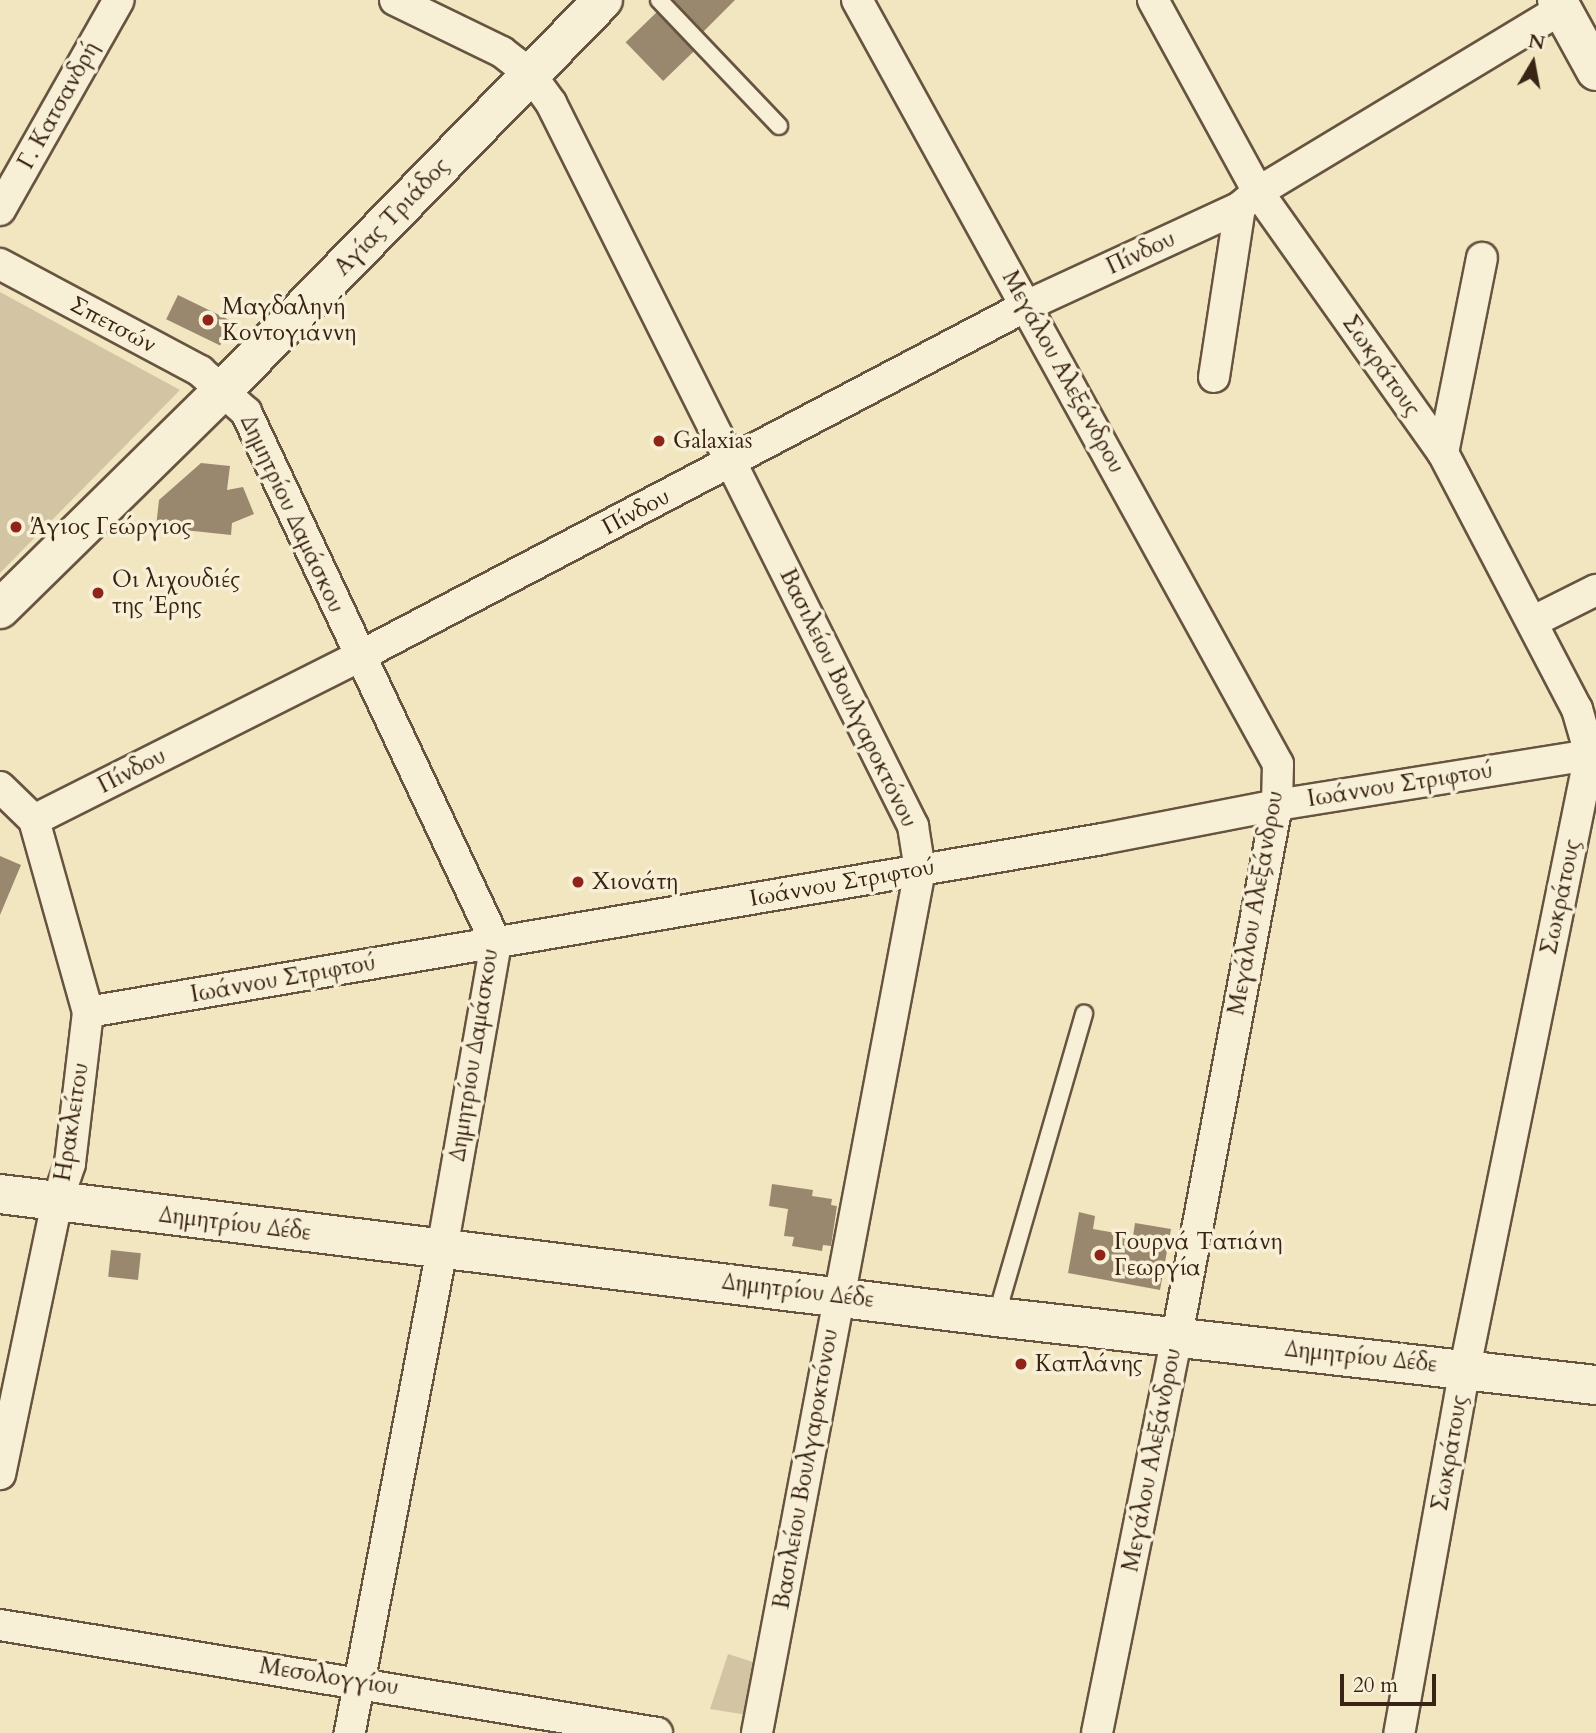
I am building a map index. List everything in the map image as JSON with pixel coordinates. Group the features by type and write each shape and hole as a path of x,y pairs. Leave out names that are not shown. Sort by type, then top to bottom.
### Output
{"street":[{"name":"Γ. Κατσανδρή","path":"0,210 119,0"},
{"name":"Βασιλείου Βουλγαροκτόνου","path":"395,0 502,52 530,74 551,103 913,826 920,870 757,1733"},
{"name":"Αγίας Τριάδος","path":"0,609 224,389 603,0"},
{"name":"Μεγάλου Αλεξάνδρου","path":"857,0 1278,764 1277,805 1177,1336 1097,1733"},
{"name":"Σωκράτους","path":"1153,0 1249,200 1443,453 1577,709 1593,754 1465,1368 1399,1733"},
{"name":"Πίνδου","path":"34,820 360,656 1026,306 1249,200 1559,5"},
{"path":"1559,5 1596,71"},
{"path":"1214,377 1249,200"},
{"path":"1443,453 1482,258"},
{"name":"Σπετσών","path":"0,264 200,371 224,389"},
{"name":"Δημητρίου Δαμάσκου","path":"224,389 246,412 496,943 442,1249 351,1733"},
{"path":"1532,622 1596,590"},
{"name":"Ιωάννου Στριφτού","path":"88,1012 920,870 1277,805 1593,754"},
{"path":"0,787 34,820"},
{"name":"Ηρακλείτου","path":"0,1474 57,1202 70,1164 88,1012 34,820"},
{"name":"Δημητρίου Δέδε","path":"0,1194 996,1317 1465,1368 1596,1385"},
{"name":"Μεσολογγίου","path":"0,1625 361,1682 657,1733"}],"lane":[{"path":"659,0 779,126"},
{"path":"996,1317 1084,1014"}],"shaded area":[{"path":"0,292 180,390 0,573"},
{"path":"728,1654 756,1663 747,1715 710,1709"}],"building":[{"path":"666,0 735,0 701,34"},
{"path":"658,11 696,50 663,81 626,42"},
{"path":"178,295 232,321 220,346 166,319"},
{"path":"201,463 230,466 227,490 243,487 254,514 232,523 231,535 156,527 159,500"},
{"path":"0,856 21,865 0,915"},
{"path":"772,1184 813,1190 812,1196 832,1199 831,1205 837,1206 831,1246 823,1245 822,1251 792,1246 794,1237 784,1236 788,1209 769,1206"},
{"path":"1079,1212 1095,1216 1093,1229 1133,1236 1135,1223 1171,1229 1160,1290 1068,1273"},
{"path":"111,1250 141,1253 138,1280 108,1277"}],"place":[{"name":"Μαγδαληνή Κοντογιάννη","path":"208,320"},
{"name":"Galaxias","path":"659,441"},
{"name":"Άγιος Γεώργιος","path":"16,527"},
{"name":"Οι λιχουδιές της Έρης","path":"98,593"},
{"name":"Χιονάτη","path":"578,882"},
{"name":"Γουρνά Τατιάνη Γεωργία","path":"1100,1255"},
{"name":"Καπλάνης","path":"1021,1364"}]}
